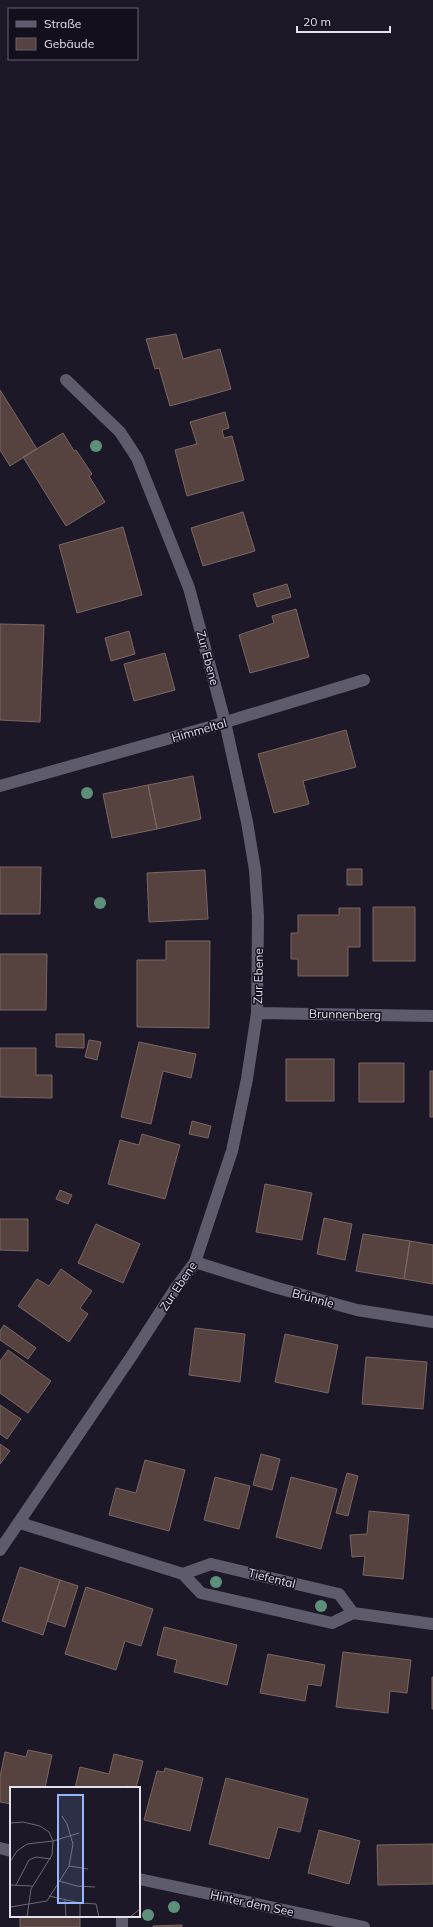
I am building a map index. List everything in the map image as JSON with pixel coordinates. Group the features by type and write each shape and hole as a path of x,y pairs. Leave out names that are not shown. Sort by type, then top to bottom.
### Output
{"street":[{"name":"Zur Ebene","path":"0,1550 20,1523 175,1289 195,1262 232,1151 247,1079 257,1013 258,916 255,870 247,822 225,722 188,588 137,458 120,432 66,380"},
{"name":"Himmeltal","path":"0,786 225,722 364,680"},
{"name":"Brunnenberg","path":"257,1013 433,1016"},
{"name":"Brünnle","path":"195,1262 274,1287 357,1310 433,1322"},
{"path":"20,1523 183,1574 201,1593 332,1623 353,1613 433,1624"},
{"name":"Tiefental","path":"183,1574 210,1564 339,1594 353,1613"},
{"path":"0,1848 10,1850"},
{"name":"Hinter dem See","path":"140,1879 364,1927"}],"building":[{"path":"176,334 183,359 220,349 231,389 170,406 159,368 155,369 146,339"},
{"path":"0,390 37,449 10,466 0,450"},
{"path":"225,412 229,428 222,430 224,438 232,436 244,480 187,496 175,450 197,444 190,422"},
{"path":"63,433 74,451 76,450 92,474 89,476 105,502 66,526 23,457"},
{"path":"243,512 255,551 203,566 191,528"},
{"path":"123,527 142,595 77,613 59,545"},
{"path":"287,584 291,597 257,607 253,594"},
{"path":"296,609 309,657 250,673 239,635 274,623 272,616"},
{"path":"0,624 44,625 40,722 0,720"},
{"path":"129,631 135,654 111,661 105,638"},
{"path":"165,653 175,690 134,701 124,664"},
{"path":"346,730 356,767 303,781 309,804 274,813 258,754"},
{"path":"193,776 201,819 157,829 148,785"},
{"path":"148,785 157,829 112,838 103,794"},
{"path":"0,867 41,867 40,914 0,914"},
{"path":"347,869 362,869 362,885 347,885"},
{"path":"205,870 208,919 149,922 147,873"},
{"path":"373,907 415,907 415,961 373,961"},
{"path":"339,908 360,908 360,947 348,947 348,976 298,976 298,959 291,959 291,933 298,933 298,915 339,915"},
{"path":"166,941 210,941 209,1028 137,1027 137,960 166,960"},
{"path":"0,954 47,954 46,1010 0,1010"},
{"path":"56,1034 84,1034 84,1048 56,1047"},
{"path":"89,1040 101,1042 97,1060 85,1057"},
{"path":"139,1042 196,1054 191,1078 163,1071 151,1124 121,1117"},
{"path":"0,1048 36,1048 36,1075 52,1075 52,1098 0,1097"},
{"path":"286,1059 334,1059 334,1101 286,1101"},
{"path":"359,1063 404,1063 404,1102 359,1102"},
{"path":"430,1071 433,1071 433,1117 430,1117"},
{"path":"192,1121 211,1126 208,1138 189,1134"},
{"path":"142,1134 180,1145 165,1199 108,1184 120,1140 139,1145"},
{"path":"265,1184 312,1193 302,1240 256,1232"},
{"path":"60,1190 72,1195 68,1204 56,1199"},
{"path":"324,1218 352,1224 345,1260 317,1254"},
{"path":"0,1219 28,1219 28,1251 0,1250"},
{"path":"96,1224 140,1244 123,1283 78,1263"},
{"path":"363,1234 410,1241 404,1279 356,1271"},
{"path":"410,1241 433,1245 433,1284 404,1279"},
{"path":"61,1269 92,1291 80,1308 88,1314 69,1342 18,1306 37,1279 49,1286"},
{"path":"4,1325 36,1348 28,1359 0,1340 0,1331"},
{"path":"195,1328 245,1334 240,1382 189,1375"},
{"path":"285,1334 338,1345 328,1393 275,1382"},
{"path":"8,1350 51,1381 28,1413 0,1393 0,1361"},
{"path":"366,1357 427,1362 423,1409 362,1404"},
{"path":"0,1405 21,1419 7,1439 0,1434"},
{"path":"0,1444 10,1451 0,1464"},
{"path":"261,1454 280,1459 272,1490 253,1485"},
{"path":"145,1460 185,1470 169,1531 109,1515 116,1488 136,1493"},
{"path":"347,1473 358,1476 348,1516 336,1513"},
{"path":"215,1477 250,1486 239,1529 204,1520"},
{"path":"291,1477 337,1489 321,1549 276,1537"},
{"path":"369,1511 409,1515 403,1579 363,1575 365,1556 352,1557 350,1535 367,1534"},
{"path":"20,1567 60,1580 43,1635 2,1621"},
{"path":"60,1580 78,1586 65,1627 47,1621"},
{"path":"86,1587 153,1609 141,1646 125,1641 116,1670 65,1654"},
{"path":"164,1627 237,1645 227,1685 174,1672 177,1660 157,1655"},
{"path":"343,1652 411,1660 407,1693 390,1691 388,1713 336,1707"},
{"path":"268,1654 325,1665 321,1686 308,1684 305,1701 260,1693"},
{"path":"433,1677 433,1709 432,1709"},
{"path":"28,1750 52,1755 45,1787 10,1787 10,1804 0,1802 0,1777 5,1752 26,1757"},
{"path":"114,1754 143,1761 136,1787 75,1787 80,1767 109,1774"},
{"path":"165,1768 203,1778 190,1831 144,1820 157,1771 164,1772"},
{"path":"226,1778 308,1799 300,1832 278,1827 269,1859 209,1844"},
{"path":"319,1830 360,1841 349,1884 308,1873"},
{"path":"433,1844 433,1884 378,1885 377,1845"},
{"path":"20,1917 80,1917 80,1927 20,1927"},
{"path":"182,1925 182,1927 153,1927 153,1926"}]}
